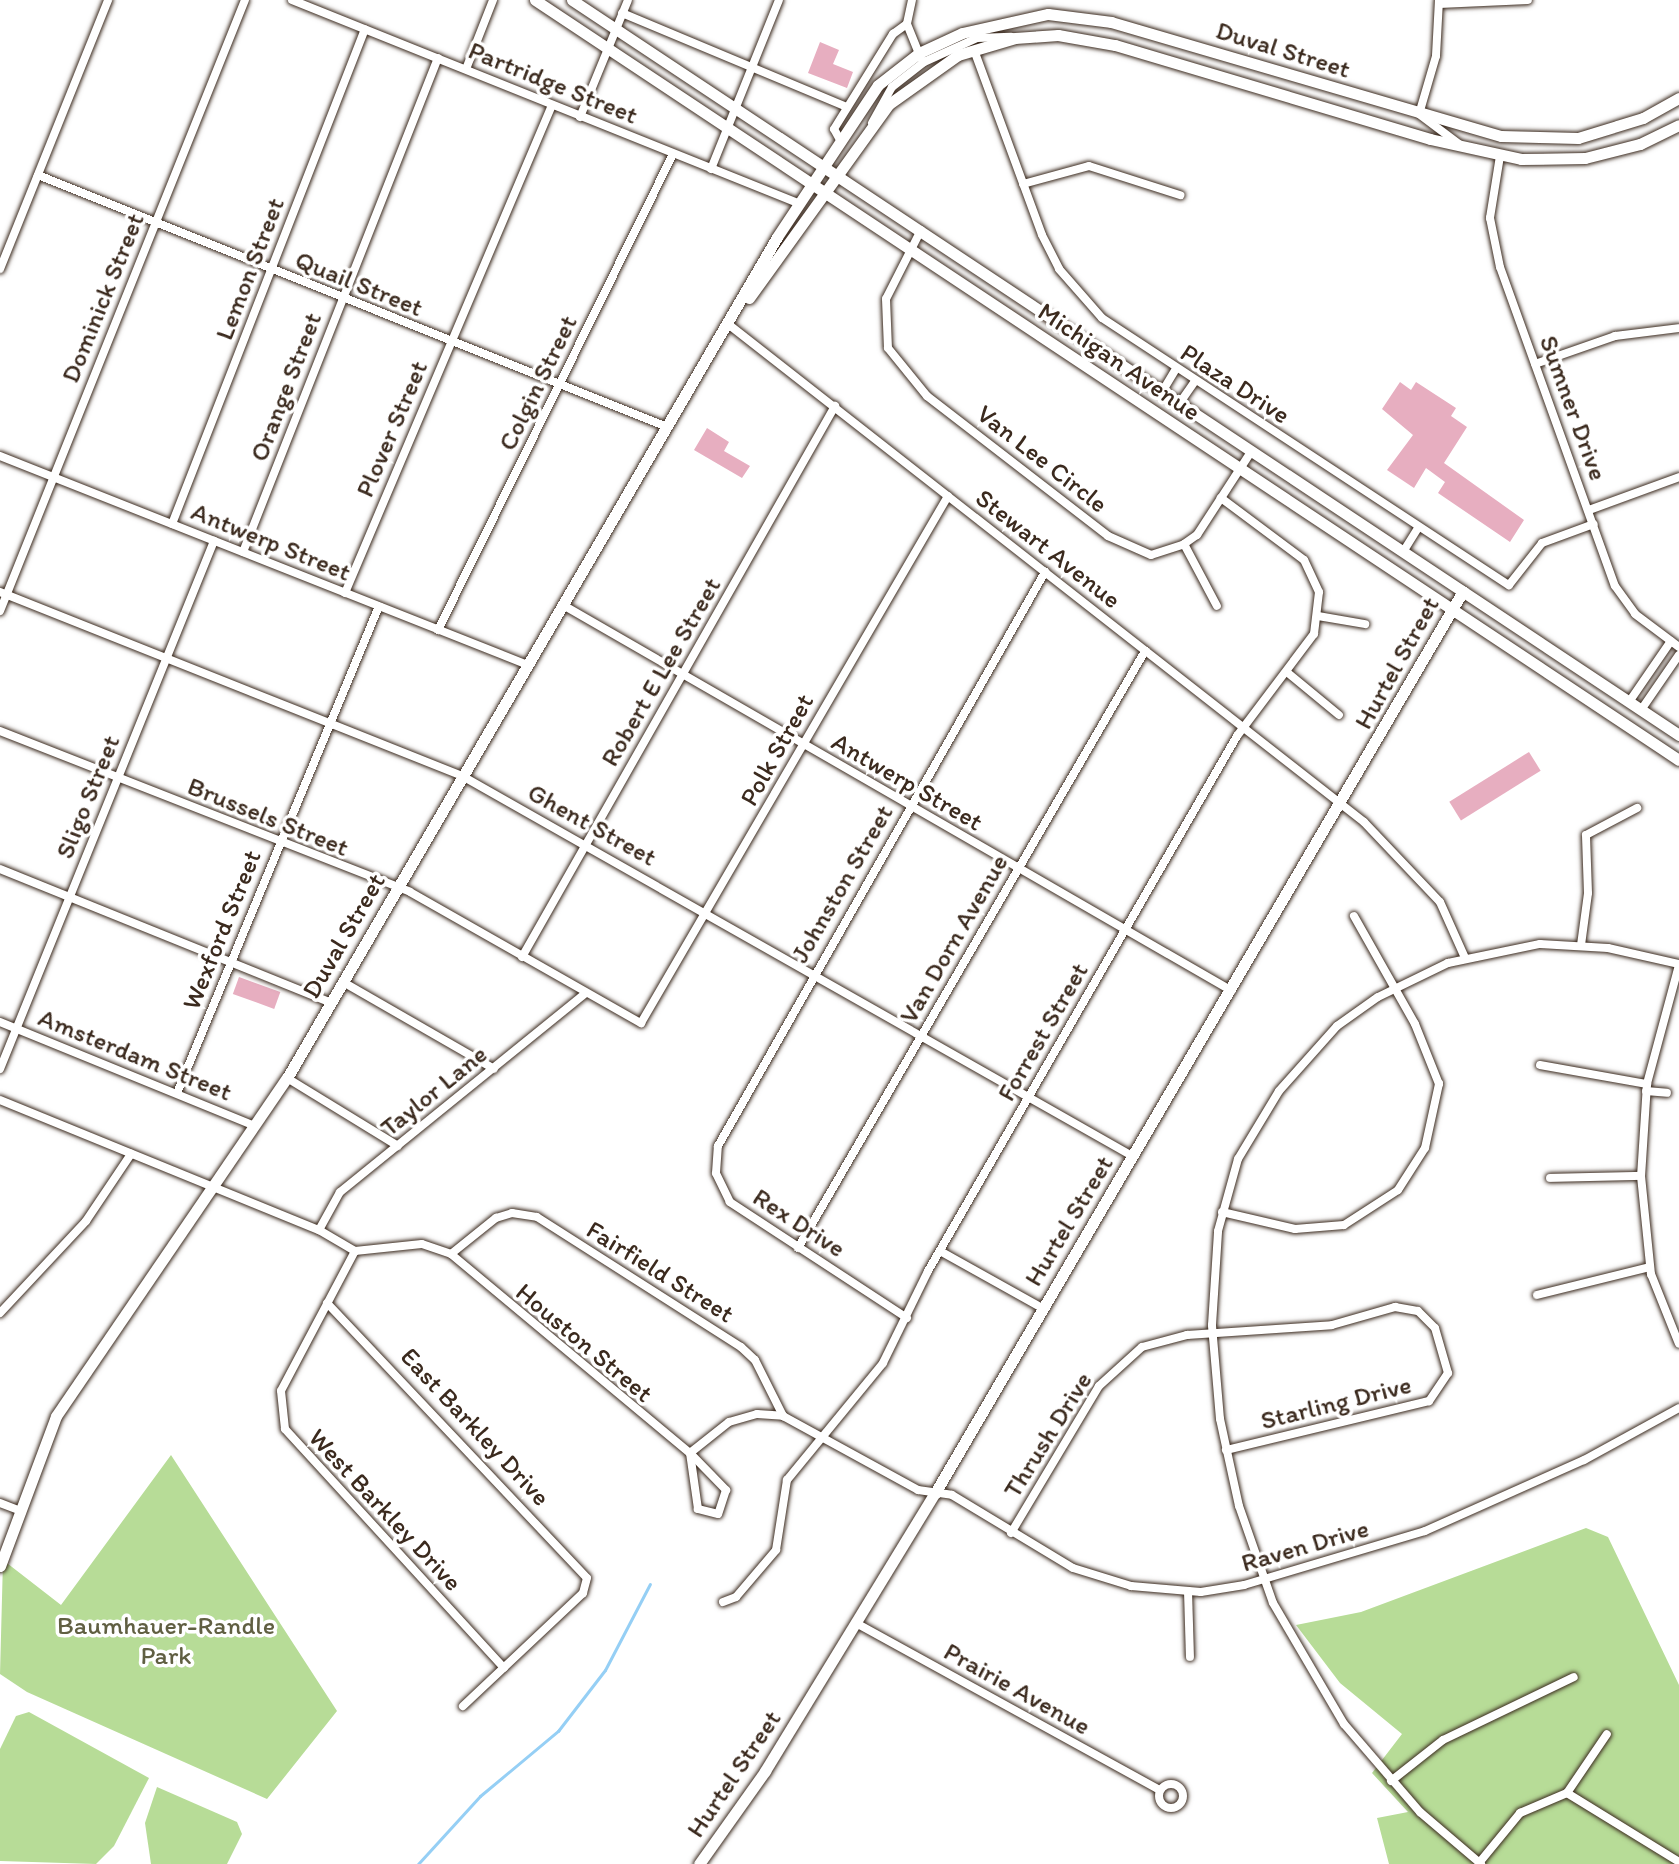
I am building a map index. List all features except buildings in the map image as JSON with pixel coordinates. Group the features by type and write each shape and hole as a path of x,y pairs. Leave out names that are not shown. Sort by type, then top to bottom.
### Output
{"street":[{"path":"0,269 108,0"},
{"name":"Dominick Street","path":"0,611 3,593 53,477 245,0"},
{"name":"Partridge Street","path":"292,0 798,203"},
{"path":"466,69 493,0"},
{"name":"Michigan Avenue","path":"535,0 1679,760"},
{"name":"Michigan Avenue","path":"572,0 1679,735"},
{"path":"580,117 628,0"},
{"path":"711,169 779,0"},
{"path":"912,0 907,24 921,58"},
{"path":"1465,148 1419,114 1436,56 1439,2 1528,0"},
{"path":"622,13 847,107"},
{"name":"Duval Street","path":"0,1566 56,1416 287,1078 798,203 839,138 878,85 921,58 993,23 1077,16 1501,136 1578,138 1643,118 1679,98"},
{"path":"839,138 834,129 847,107 893,34 907,24"},
{"name":"Lemon Street","path":"172,524 365,29"},
{"name":"Duval Street","path":"728,324 872,123 905,89 974,50 1015,38 1058,35 1115,45 1500,156 1585,158 1640,144 1679,125"},
{"path":"872,123 892,87 921,58 977,38 1015,38"},
{"name":"Plaza Drive","path":"974,50 1042,235 1072,285 1102,318 1509,585 1542,543 1594,524"},
{"name":"Orange Street","path":"243,552 438,58"},
{"path":"681,96 693,81"},
{"name":"Plover Street","path":"345,593 552,105"},
{"name":"Colgin Street","path":"438,630 673,154"},
{"name":"Sumner Drive","path":"1500,156 1490,218 1535,364 1615,586 1635,614 1679,647"},
{"path":"1023,184 1089,166 1180,195"},
{"name":"Quail Street","path":"38,175 342,300 667,427"},
{"name":"Van Lee Circle","path":"921,230 886,299 884,332 914,384 1108,536 1151,555 1184,544"},
{"name":"Stewart Avenue","path":"728,324 1244,728 1398,853 1440,902 1465,958"},
{"path":"1535,364 1615,336 1679,328"},
{"path":"1162,392 1176,369"},
{"path":"1179,404 1195,381"},
{"name":"Robert E Lee Street","path":"522,957 835,406"},
{"path":"1217,606 1184,544 1221,498 1251,452"},
{"name":"Antwerp Street","path":"0,456 528,665"},
{"path":"1589,510 1679,477"},
{"name":"Polk Street","path":"640,1023 948,496"},
{"path":"1221,498 1304,560 1319,592 1318,616 1365,624"},
{"path":"1403,552 1418,528"},
{"name":"Sligo Street","path":"0,1069 214,541"},
{"name":"Johnston Street","path":"770,1050 1045,572"},
{"name":"Hurtel Street","path":"699,1864 750,1795 935,1493 1342,806 1463,591"},
{"name":"Ghent Street","path":"3,593 464,777 586,843 1134,1157"},
{"name":"Antwerp Street","path":"563,605 681,677 1232,991"},
{"name":"Wexford Street","path":"177,1093 379,606"},
{"name":"Forrest Street","path":"723,1602 736,1597 776,1550 787,1480 883,1363 940,1251 1125,930 1244,728 1288,673 1318,616"},
{"path":"1629,702 1671,641"},
{"name":"Van Dorn Avenue","path":"798,1248 1145,651"},
{"path":"1641,710 1679,655"},
{"path":"1288,673 1339,715"},
{"name":"Brussels Street","path":"0,731 397,889 640,1023"},
{"path":"1581,945 1588,893 1586,835 1637,808"},
{"path":"0,869 331,1003"},
{"path":"1222,1212 1295,1229 1322,1229 1361,1218 1398,1190 1435,1125 1439,1084 1395,988 1354,916"},
{"path":"1607,1734 1567,1793 1520,1813 1480,1863 1391,1781 1310,1673 1264,1579 1226,1450 1212,1335 1222,1212 1238,1159 1279,1091 1337,1026 1395,988 1465,958 1540,944 1581,945 1679,964 1646,1087 1641,1176 1650,1267 1679,1344"},
{"path":"343,982 494,1069"},
{"name":"Taylor Lane","path":"319,1230 340,1192 586,993"},
{"name":"Amsterdam Street","path":"0,1022 255,1126"},
{"name":"Rex Drive","path":"770,1050 724,1132 716,1173 730,1202 907,1318"},
{"path":"1540,1065 1667,1093"},
{"path":"287,1078 398,1146"},
{"path":"0,1100 319,1230 355,1251"},
{"path":"0,1313 86,1221 131,1154"},
{"path":"1550,1178 1641,1176"},
{"name":"Fairfield Street","path":"451,1254 496,1218 512,1213 537,1217 741,1347 755,1360 783,1416"},
{"name":"Houston Street","path":"355,1251 422,1244 451,1254 690,1453 726,1490 718,1514 698,1509 690,1453"},
{"name":"West Barkley Drive","path":"355,1251 281,1391 285,1429 504,1668"},
{"path":"940,1251 1042,1308"},
{"path":"1537,1295 1650,1267"},
{"name":"East Barkley Drive","path":"327,1303 589,1584 504,1668"},
{"name":"Starling Drive","path":"1212,1335 1332,1325 1406,1306 1435,1328 1448,1373 1429,1401 1226,1450"},
{"name":"Thrush Drive","path":"1011,1533 1111,1371 1156,1341 1212,1335"},
{"name":"Raven Drive","path":"935,1493 952,1495 1011,1533 1096,1578 1188,1591 1264,1579 1425,1531 1584,1460 1679,1408"},
{"path":"690,1453 729,1422 757,1414 783,1416 918,1490 935,1493"},
{"path":"0,1503 21,1511"},
{"path":"1188,1591 1190,1657"},
{"name":"Prairie Avenue","path":"856,1623 1160,1790"},
{"path":"463,1706 504,1668"},
{"path":"1391,1781 1443,1740 1574,1677"},
{"path":"1567,1793 1679,1862"}],"green space":[{"name":"Baumhauer-Randle Park","path":"171,1455 337,1711 267,1799 27,1692 0,1674 3,1560 61,1605"},
{"path":"1586,1528 1608,1537 1679,1685 1679,1864 1389,1864 1377,1818 1408,1812 1372,1773 1402,1734 1340,1683 1296,1625 1361,1612"},
{"path":"29,1712 149,1778 114,1846 96,1864 0,1861 0,1749 16,1716"},
{"path":"157,1787 237,1822 242,1834 227,1864 151,1864 145,1823"}],"waterway":[{"path":"418,1864 480,1796 558,1731 605,1670 650,1584"}]}
